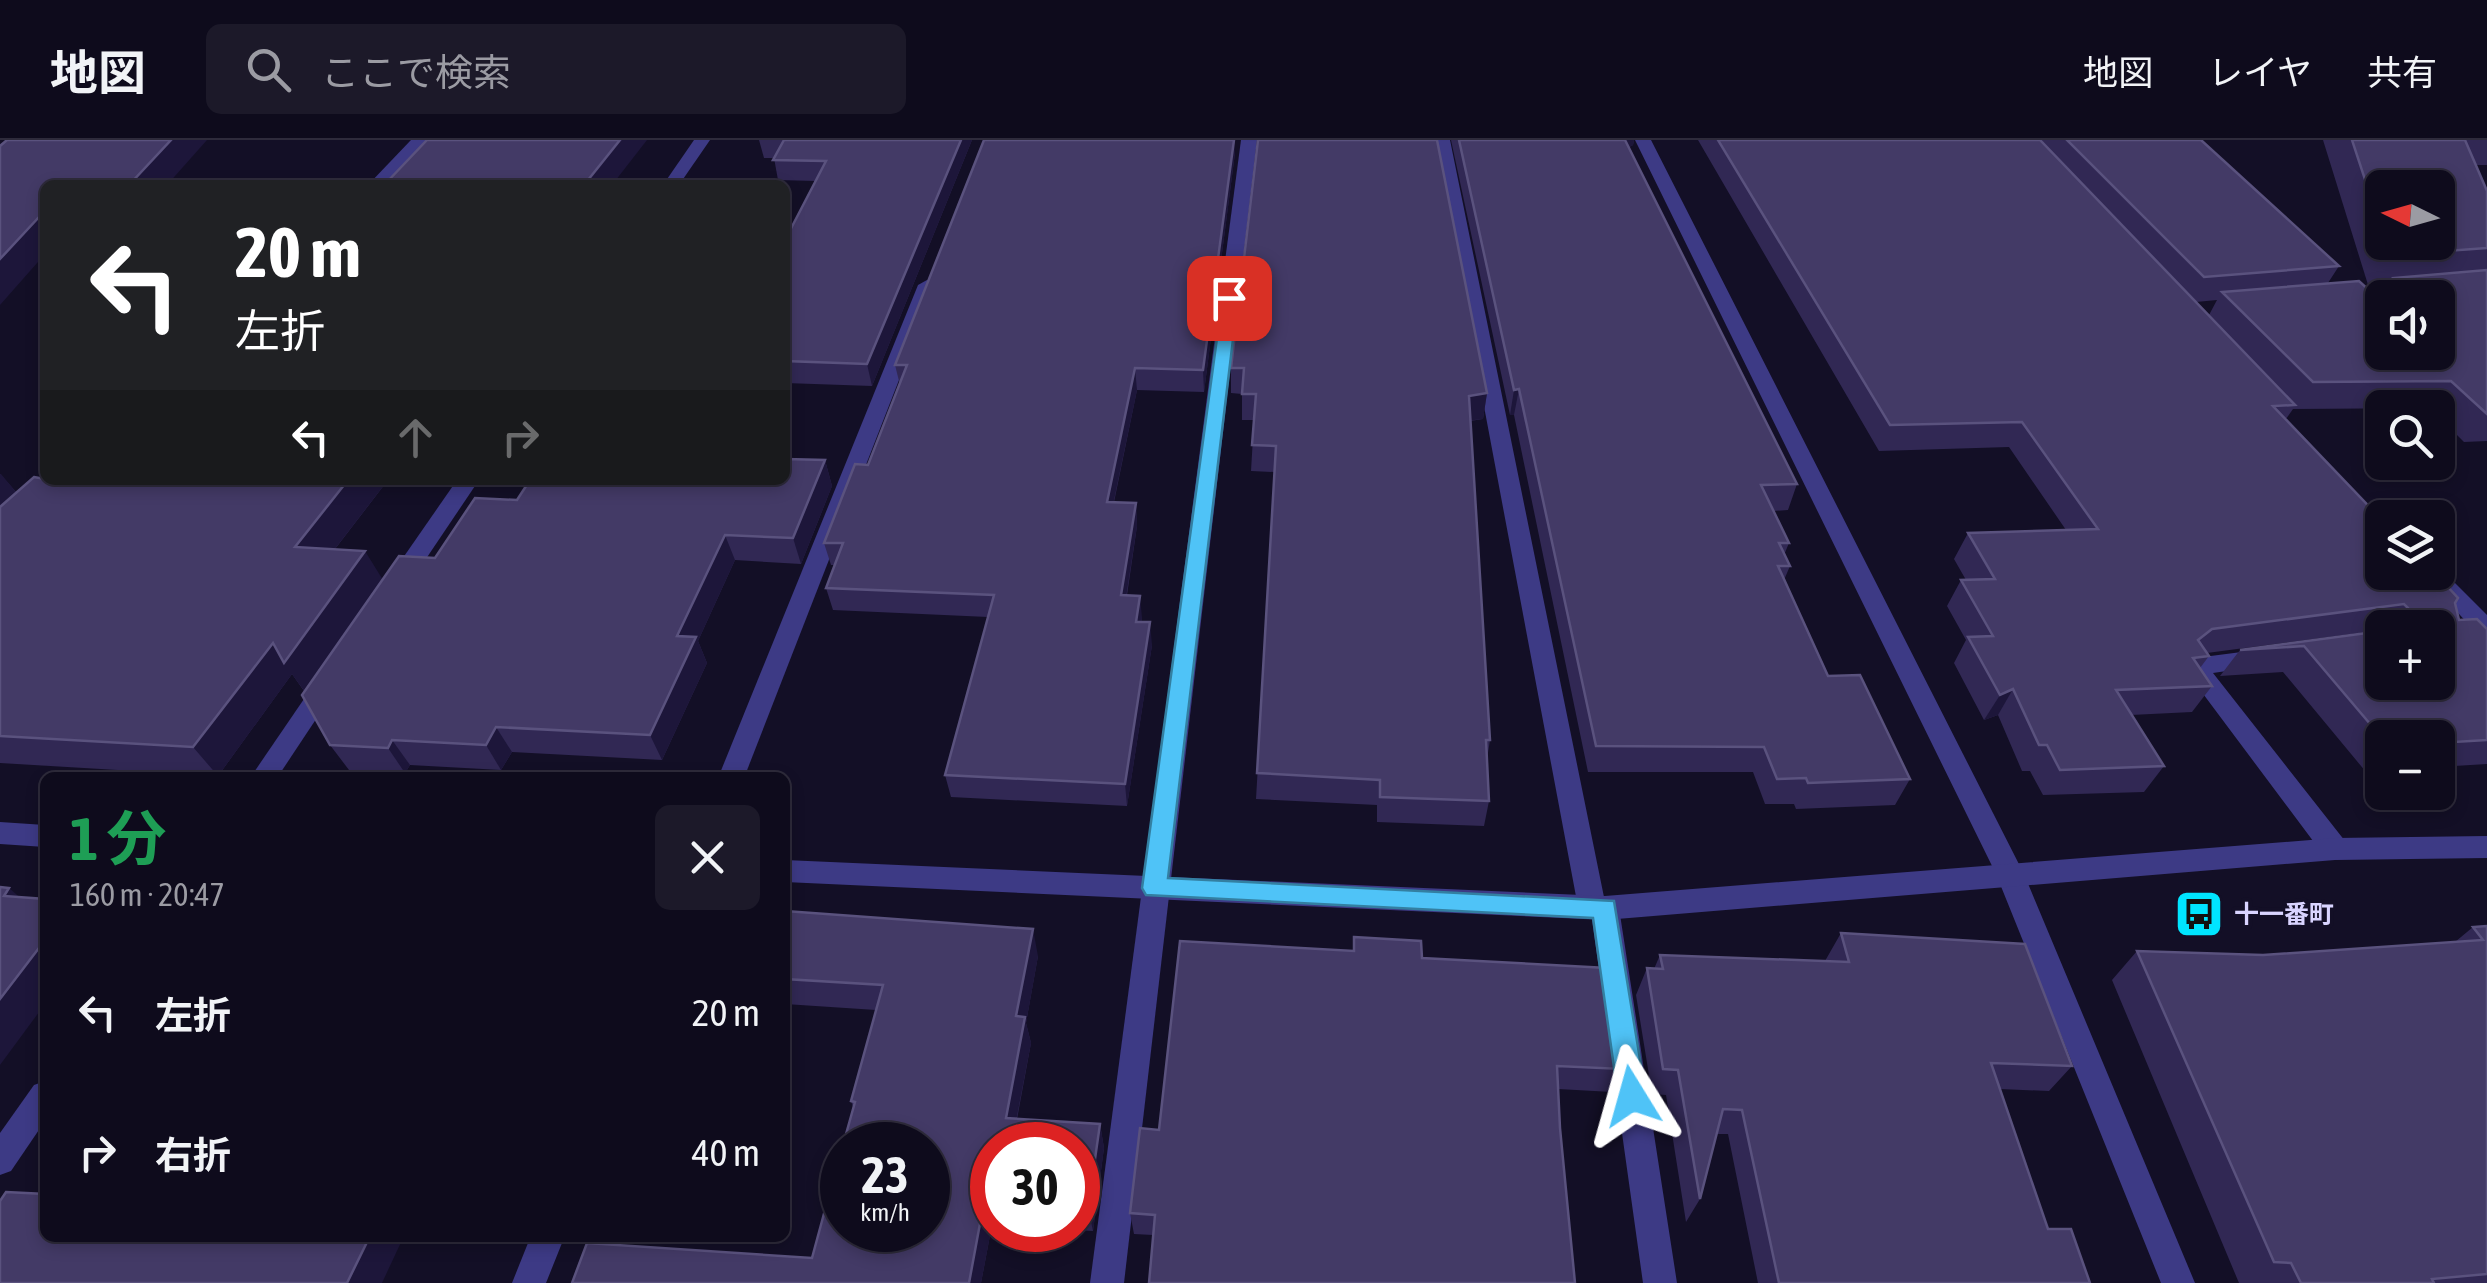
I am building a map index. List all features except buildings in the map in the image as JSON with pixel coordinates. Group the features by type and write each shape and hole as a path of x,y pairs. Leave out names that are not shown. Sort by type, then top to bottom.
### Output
{"street":[{"path":"381,180 420,140"},
{"path":"675,180 702,140"},
{"path":"1107,1283 1249,140"},
{"path":"1442,140 1598,908 1660,1283"},
{"path":"1643,140 2010,874 2178,1283"},
{"path":"733,772 934,268"},
{"path":"382,605 465,485"},
{"path":"2449,590 2486,629"},
{"path":"2455,632 2486,629"},
{"path":"2289,654 2195,667 2335,849"},
{"path":"267,772 339,668"},
{"path":"0,834 40,836"},
{"path":"790,871 1598,908 2335,849 2487,847"},
{"path":"0,1160 40,1102"},
{"path":"529,1283 546,1242"}],"place":[{"name":"十一番町","path":"2199,914"}],"route":[{"path":"1229,298 1154,888 1604,908 1632,1096"}]}
